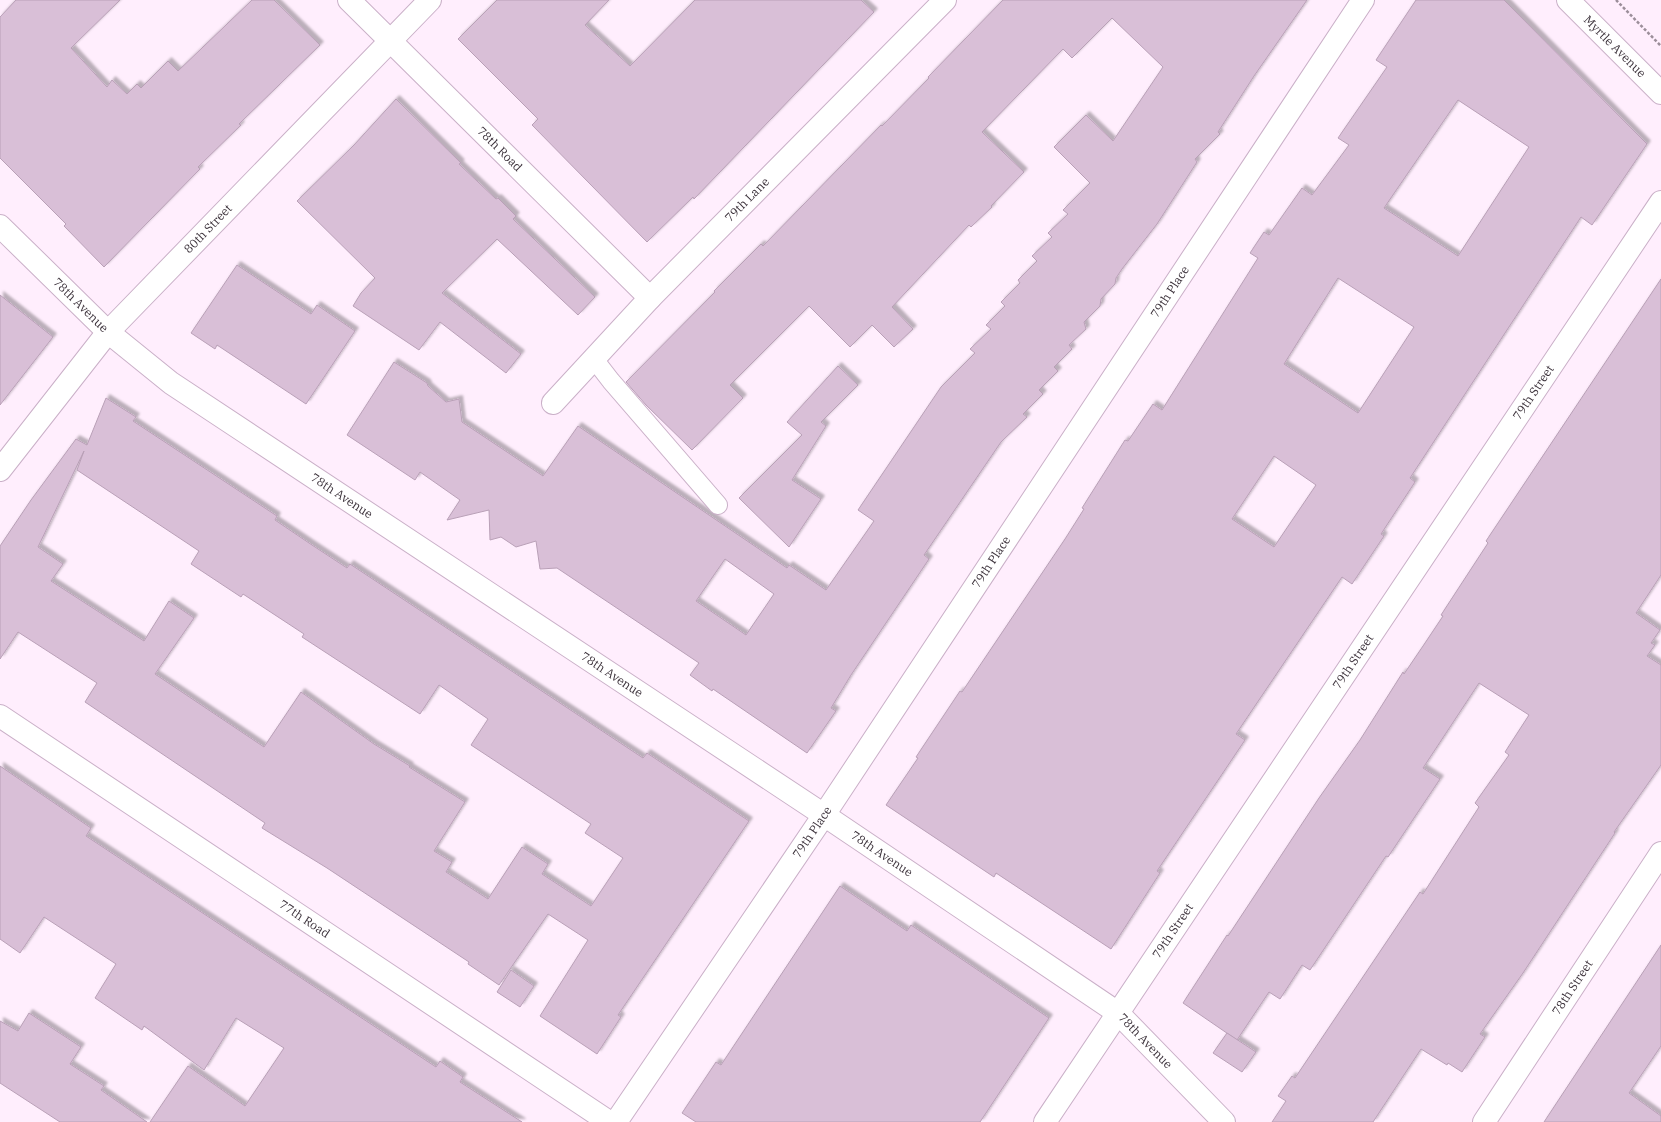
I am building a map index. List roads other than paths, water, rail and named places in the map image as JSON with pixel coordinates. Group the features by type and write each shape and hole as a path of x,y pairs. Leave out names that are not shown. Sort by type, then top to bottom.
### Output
{"street":[{"name":"78th Road","path":"349,0 650,298"},
{"name":"80th Street","path":"0,470 108,332 430,0"},
{"name":"79th Lane","path":"553,403 650,298 945,0"},
{"name":"79th Place","path":"616,1122 824,814 1363,0"},
{"name":"Myrtle Avenue","path":"1568,0 1661,93"},
{"name":"79th Street","path":"1045,1122 1661,202"},
{"name":"78th Avenue","path":"0,226 108,332 171,383 824,814 1118,1013 1224,1122"},
{"name":"77th Road","path":"0,716 609,1122"},
{"name":"78th Street","path":"1484,1122 1661,853"}],"lane":[{"path":"594,359 611,381 718,505"}]}
